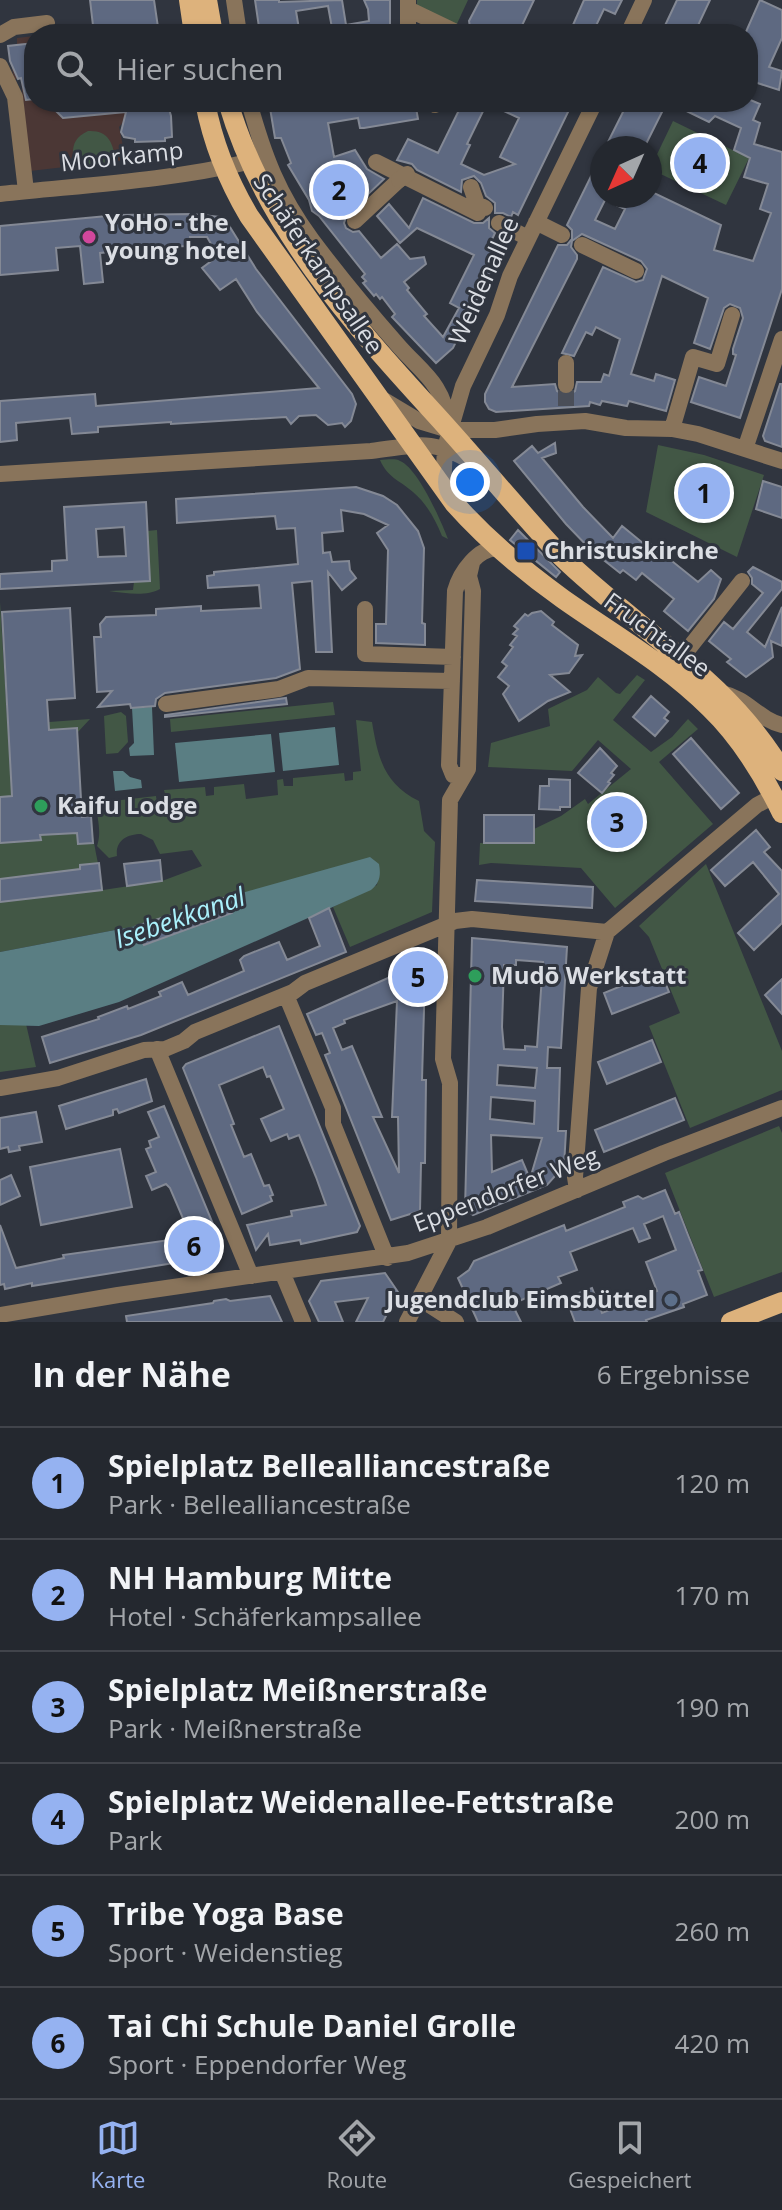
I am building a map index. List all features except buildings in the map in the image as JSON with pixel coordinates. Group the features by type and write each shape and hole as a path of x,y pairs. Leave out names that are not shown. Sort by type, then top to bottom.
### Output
{"main road":[{"path":"189,0 193,24"},
{"path":"207,0 211,24"},
{"name":"Schäferkampsallee","path":"207,112 223,168 257,228 411,445"},
{"name":"Schäferkampsallee","path":"231,112 248,162 277,215 323,282 447,439"},
{"name":"Fruchtallee","path":"447,439 492,479 584,578 722,693 768,748 782,770"},
{"name":"Fruchtallee","path":"411,445 472,522 500,549 564,600 643,651 711,708 739,740 778,804"},
{"path":"731,1322 782,1302"}],"street":[{"path":"234,0 238,24"},
{"path":"633,24 644,0"},
{"path":"408,5 442,24"},
{"path":"39,24 47,23"},
{"path":"0,35 14,27 24,26"},
{"path":"0,66 15,97 26,191"},
{"path":"252,112 261,147 291,207 319,249 399,346 428,374 440,395 447,439"},
{"name":"Weidenallee","path":"443,488 447,439 463,386 497,315 510,276 590,112"},
{"name":"Moorkamp","path":"0,194 165,179 248,162"},
{"path":"376,162 481,211 471,187"},
{"path":"355,221 403,177"},
{"path":"504,222 562,235"},
{"path":"582,245 636,271"},
{"path":"672,429 693,357 717,364 732,315"},
{"path":"745,449 782,339"},
{"path":"566,363 566,385"},
{"path":"376,394 447,439"},
{"path":"0,474 371,451 429,444 566,414 585,421 626,428 672,429 782,461"},
{"path":"463,775 455,776 449,769 455,591 457,582 485,550 500,549"},
{"path":"407,1322 449,1241 450,1083 443,1059 450,800 468,769 473,591 469,576 472,563"},
{"path":"682,657 742,581"},
{"path":"365,609 365,654 453,657"},
{"path":"166,704 279,689 308,678 452,681"},
{"path":"722,693 737,696 763,717 782,725"},
{"path":"577,1190 575,1177 589,988 607,932 757,805 778,804"},
{"path":"0,1088 58,1078 144,1050 179,1043 195,1032 286,995 305,983 446,926 472,919 607,932"},
{"path":"286,995 333,1108 333,1124 387,1258"},
{"path":"157,1049 251,1276"},
{"name":"Eppendorfer Weg","path":"0,1315 387,1258 449,1241 782,1108"},
{"path":"282,1272 303,1322"},
{"path":"420,1299 456,1322"}],"shaded area":[{"path":"417,0 468,0 457,24 446,24 417,11"},
{"path":"24,37 24,110 21,79 14,79 8,46 17,45 17,38"},
{"path":"24,112 127,112 128,117 119,127 126,160 30,171"},
{"path":"673,121 749,158 726,205 662,175 662,144"},
{"path":"88,131 101,133 109,139 116,162 74,166 74,146 78,138"},
{"path":"658,445 704,455 764,475 737,557 646,512"},
{"path":"380,460 398,460 414,474 448,539 442,536 422,502 390,475"},
{"path":"157,530 160,589 142,594 109,591 133,590 134,582 150,581 147,531"},
{"path":"0,602 7,716 48,714 49,722 90,719 77,733 82,816 91,816 103,890 162,881 202,866 192,850 160,854 153,840 141,834 123,839 117,856 109,858 97,846 96,803 156,796 158,811 169,809 164,790 205,787 206,796 214,795 214,787 244,784 246,799 278,795 277,780 283,779 284,786 293,786 293,778 344,773 345,781 353,780 353,772 361,771 356,720 372,722 380,758 390,778 419,801 424,831 435,842 432,912 350,947 333,907 377,885 379,864 136,926 0,952"},
{"path":"637,675 645,680 613,720 651,752 672,737 688,719 698,729 659,762 713,824 615,908 581,868 479,865 480,843 534,843 534,829 561,816 585,799 588,804 631,769 598,740 572,771 488,767 491,743 550,726 548,709 587,690 598,677 620,694"},
{"path":"333,702 335,715 171,732 170,719"},
{"path":"152,707 154,755 130,756 129,748 134,743 132,708"},
{"path":"121,712 126,716 128,742 118,753 106,754 104,716"},
{"path":"335,727 339,765 283,771 279,733"},
{"path":"271,734 275,772 179,782 175,743"},
{"path":"113,771 123,771 141,780 142,788 115,791"},
{"path":"370,857 379,864 380,872 378,882 371,890 119,1002 39,1026 0,1025 0,952 136,926 144,945 232,913 227,897"},
{"path":"706,864 782,1051 782,1090 690,1128 649,1026 680,1013 649,937 639,926"},
{"path":"26,1024 36,1067 0,1072 0,1025"},
{"path":"779,1126 782,1133 782,1272 714,1297 665,1173"}],"tunnel":[{"path":"566,385 566,406"}],"place":[{"name":"Spielplatz Weidenallee-Fettstraße","path":"700,163"},
{"name":"NH Hamburg Mitte","path":"339,190"},
{"name":"YoHo - the young hotel","path":"89,237"},
{"name":"Spielplatz Bellealliancestraße","path":"704,493"},
{"name":"Christuskirche","path":"526,551"},
{"name":"Kaifu Lodge","path":"41,806"},
{"name":"Spielplatz Meißnerstraße","path":"617,822"},
{"name":"Mudō Werkstatt","path":"475,976"},
{"name":"Tribe Yoga Base","path":"418,977"},
{"name":"Tai Chi Schule Daniel Grolle","path":"194,1246"},
{"name":"Jugendclub Eimsbüttel","path":"671,1300"}],"water label":[{"name":"Isebekkanal","path":"180,918"}]}
